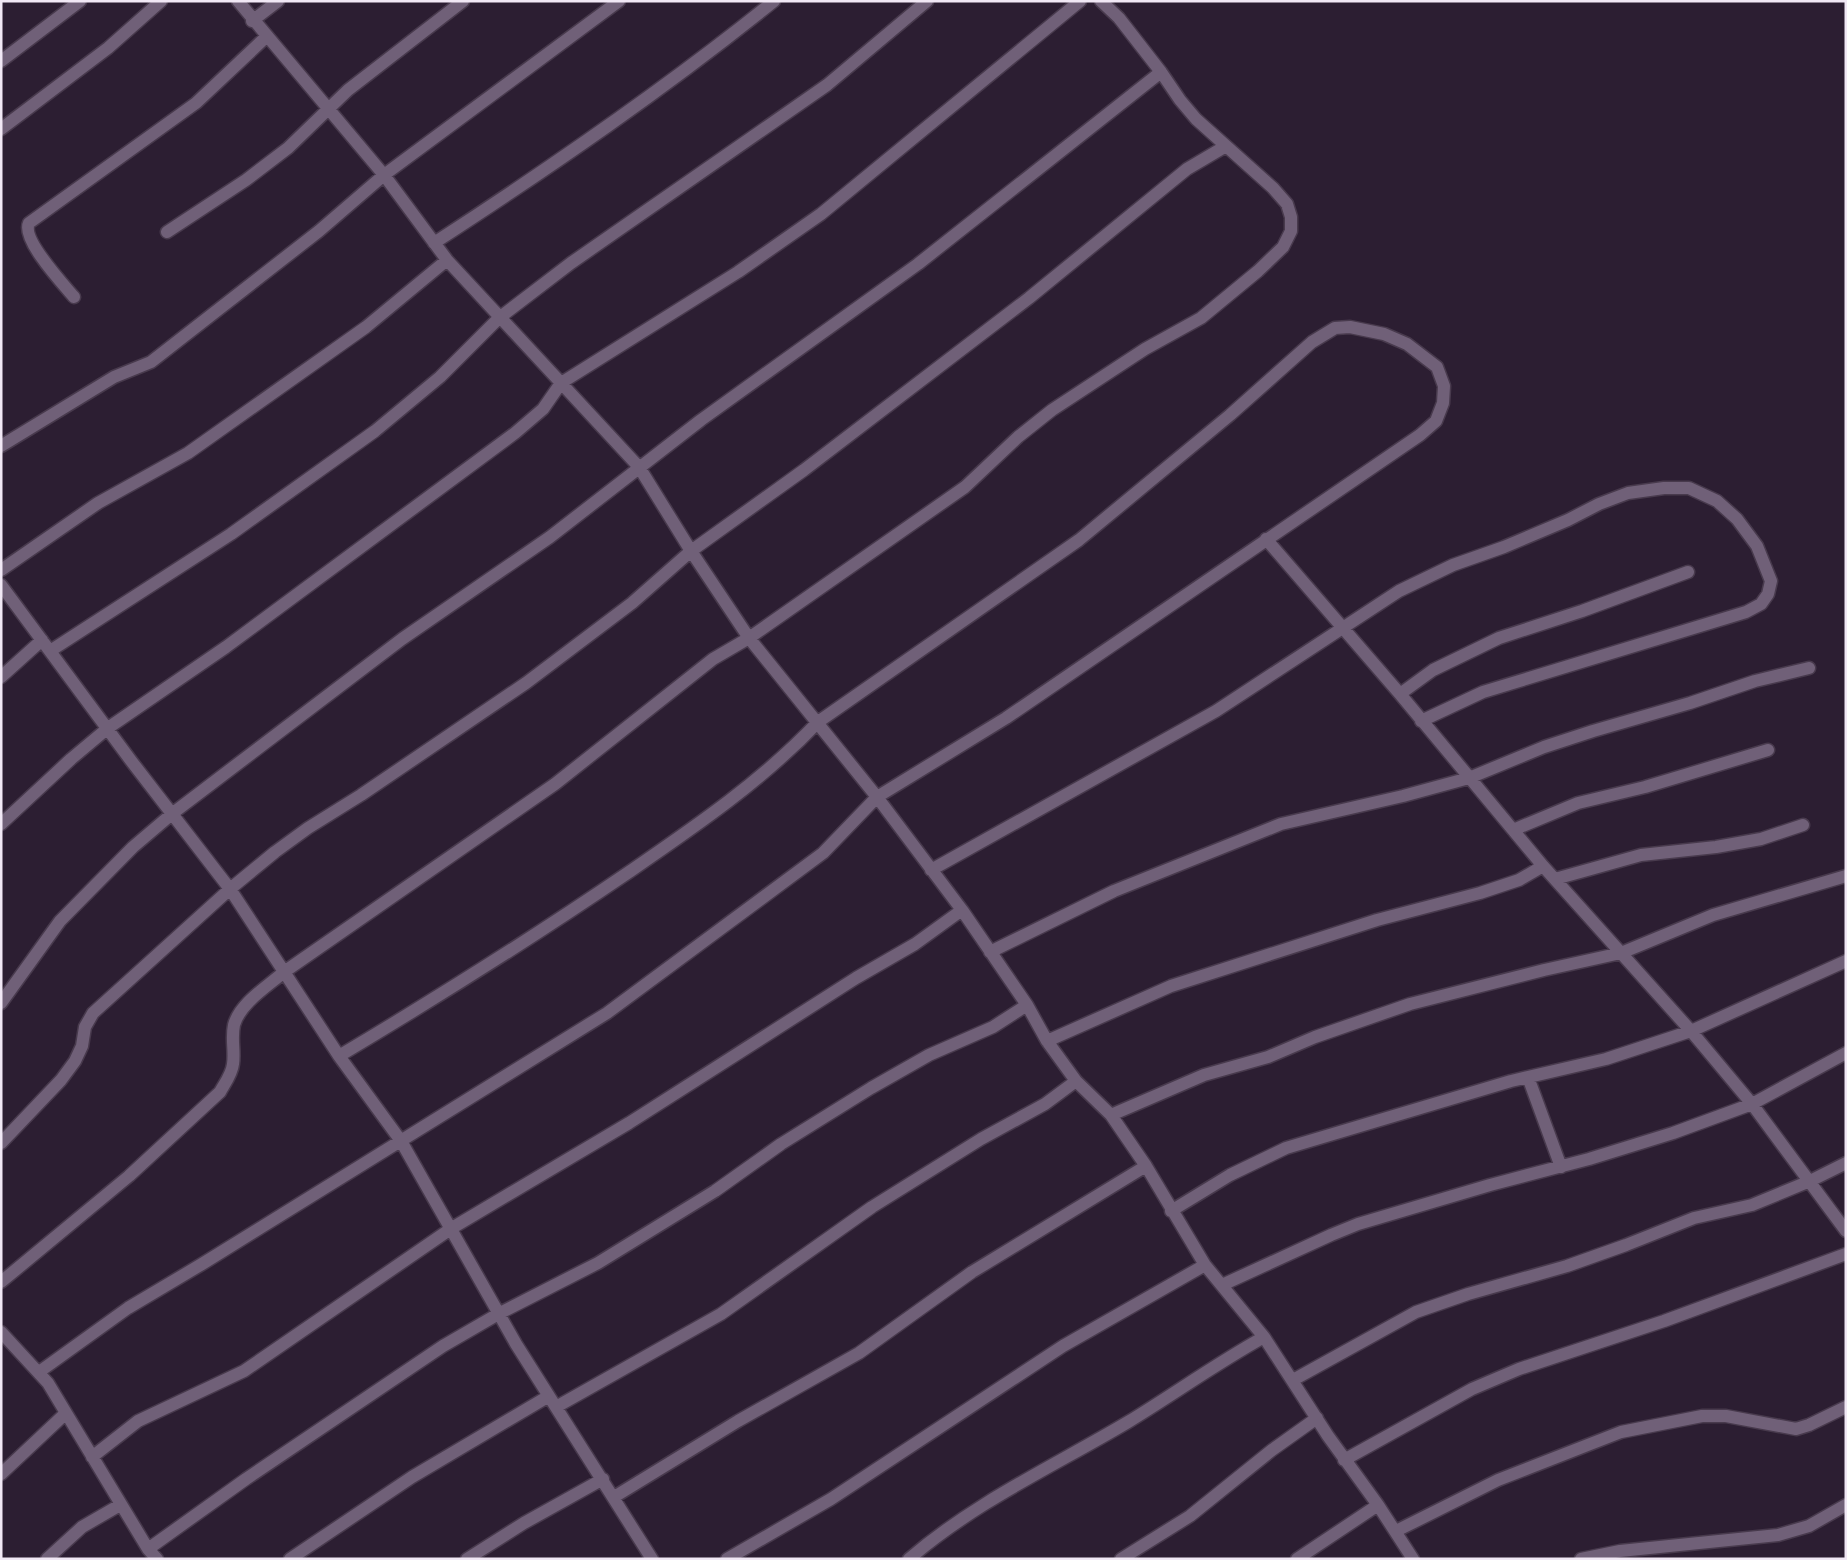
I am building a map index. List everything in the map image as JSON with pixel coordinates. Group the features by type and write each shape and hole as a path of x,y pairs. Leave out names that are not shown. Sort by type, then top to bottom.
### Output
{"street":[{"path":"1,61 80,1"},
{"path":"1,129 108,48 161,1"},
{"path":"238,1 252,21 329,108 384,175 447,260 638,467 690,551 749,638 877,797 962,910 1027,1005 1047,1041 1076,1080 1111,1115 1146,1166 1205,1265 1264,1337 1344,1460 1378,1505 1413,1559"},
{"path":"252,21 278,1"},
{"path":"167,232 260,170 301,137 348,90 463,1"},
{"path":"1,446 114,377 151,362 319,231 384,175 619,1"},
{"path":"434,243 613,124 727,39 774,1"},
{"path":"50,651 231,534 375,431 440,377 499,318 571,263 827,85 927,1"},
{"path":"1,824 71,759 108,728 226,647 507,439 543,409 561,383 738,272 821,214 1080,1"},
{"path":"1,1282 129,1176 220,1092 228,1079 233,1064 231,1044 234,1024 244,1008 284,972 524,806 713,659 749,638 964,487 1052,410 1145,349 1200,318 1258,271 1282,247 1291,231 1291,217 1287,204 1273,188 1196,119 1119,18 1101,1"},
{"path":"74,297 28,235 29,223 196,103 266,37"},
{"path":"1,1003 60,921 133,846 172,813 402,639 550,537 638,467 918,264 1161,72"},
{"path":"1,1143 61,1080 75,1061 82,1046 84,1027 94,1013 230,889 308,828 369,790 526,683 632,603 690,551 804,470 1029,298 1187,170 1226,146"},
{"path":"1,570 98,503 188,453 366,327 447,260"},
{"path":"39,1372 128,1308 608,1013 823,853 877,797 1014,712 1420,435 1436,421 1443,403 1444,386 1437,367 1407,344 1384,334 1350,327 1335,328 1312,342 1230,415 1079,540 818,722 791,750 701,823 533,936 340,1056"},
{"path":"931,870 1216,710 1399,591 1453,565 1550,528 1599,504 1628,494 1664,488 1689,488 1717,501 1737,519 1757,546 1771,581 1768,594 1760,604 1746,612 1483,692 1421,721"},
{"path":"1266,540 1400,694 1543,866 1691,1031 1752,1104 1846,1231"},
{"path":"1400,694 1433,670 1499,638 1590,608 1688,572"},
{"path":"1,585 230,889 340,1056 401,1141 516,1344 652,1559"},
{"path":"1,677 42,640"},
{"path":"990,952 1114,891 1281,824 1403,796 1469,778 1544,747 1593,731 1690,703 1755,681 1809,668"},
{"path":"1513,830 1578,803 1645,787 1768,750"},
{"path":"1556,879 1641,855 1716,847 1761,839 1803,825"},
{"path":"1047,1041 1171,986 1378,920 1480,893 1519,880 1543,866"},
{"path":"1111,1115 1204,1075 1268,1057 1315,1037 1410,1004 1544,970 1621,954 1713,915 1846,876"},
{"path":"92,1456 138,1421 244,1371 452,1228 630,1124 856,978 915,944 962,910"},
{"path":"1172,1211 1230,1175 1286,1148 1528,1077 1606,1059 1691,1031 1846,961"},
{"path":"3,1337 39,1372 66,1412 120,1505 152,1554 378,1389 500,1313 598,1263 715,1191 781,1144 871,1088 929,1055 993,1027 1027,1005"},
{"path":"1222,1285 1331,1234 1358,1224 1490,1184 1561,1167 1673,1133 1752,1104 1846,1053"},
{"path":"1528,1077 1561,1167"},
{"path":"556,1407 721,1314 872,1207 981,1139 1045,1104 1076,1080"},
{"path":"1293,1380 1416,1312 1452,1298 1567,1266 1626,1246 1694,1218 1752,1205 1810,1181 1846,1163"},
{"path":"614,1497 752,1412 859,1353 972,1272 1146,1166"},
{"path":"1344,1460 1472,1389 1511,1372 1664,1321 1846,1254"},
{"path":"727,1559 839,1494 1064,1346 1205,1265"},
{"path":"909,1559 965,1516 1129,1421 1230,1355 1264,1337"},
{"path":"290,1559 412,1477 548,1396"},
{"path":"1396,1531 1498,1480 1621,1432 1702,1416 1726,1416 1796,1428 1809,1426 1846,1408"},
{"path":"1,1474 66,1412"},
{"path":"1121,1559 1190,1516 1272,1450 1317,1418"},
{"path":"467,1559 533,1518 603,1479"},
{"path":"47,1559 82,1527 120,1505"},
{"path":"1298,1559 1378,1505"},
{"path":"1581,1559 1620,1551 1778,1535 1809,1526 1846,1505"}]}
